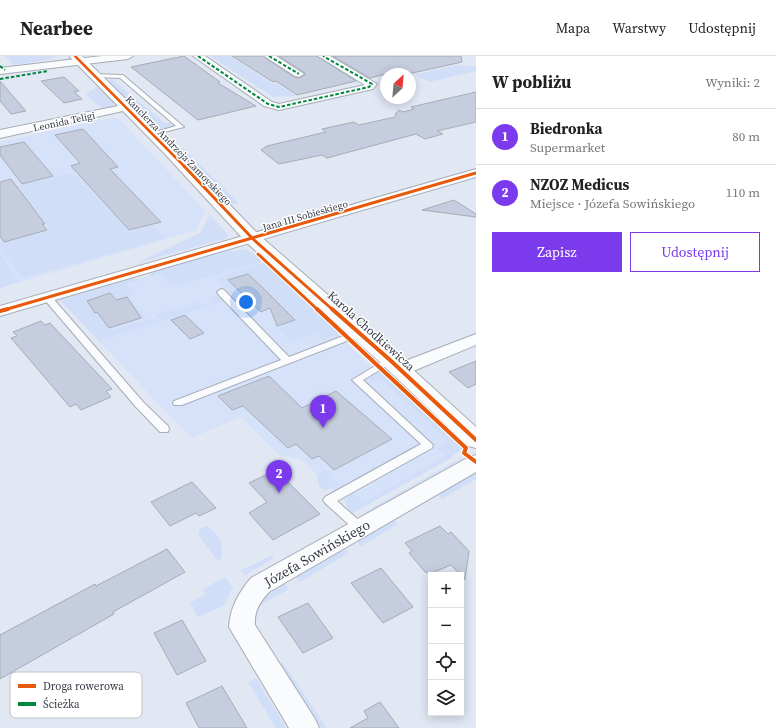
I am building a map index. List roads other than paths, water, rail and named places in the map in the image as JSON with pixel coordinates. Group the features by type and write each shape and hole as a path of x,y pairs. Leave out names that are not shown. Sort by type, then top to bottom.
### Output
{"street":[{"path":"1,72 79,59 128,56"},
{"path":"198,56 268,104 278,107 369,87 372,84 323,56"},
{"path":"269,56 300,74"},
{"name":"Kanclerza Andrzeja Zamoyskiego","path":"79,59 154,134 252,239"},
{"path":"1,72 48,71"},
{"name":"Leonida Teligi","path":"0,134 128,107"},
{"name":"Jana III Sobieskiego","path":"0,311 476,173"},
{"name":"Karola Chodkiewicza","path":"252,239 359,333 476,440"},
{"path":"394,365 476,339"},
{"name":"Józefa Sowińskiego","path":"305,728 242,627 242,612 246,604 260,585 476,462"}],"lane":[{"path":"96,75 121,76 182,127 154,134"},
{"path":"221,292 287,360"},
{"path":"47,297 140,405 164,430"},
{"path":"178,403 359,333"},
{"path":"360,528 329,500 428,445 357,380 394,365"}],"place":[{"name":"Biedronka","path":"323,428"},
{"name":"NZOZ Medicus","path":"279,493"}]}
